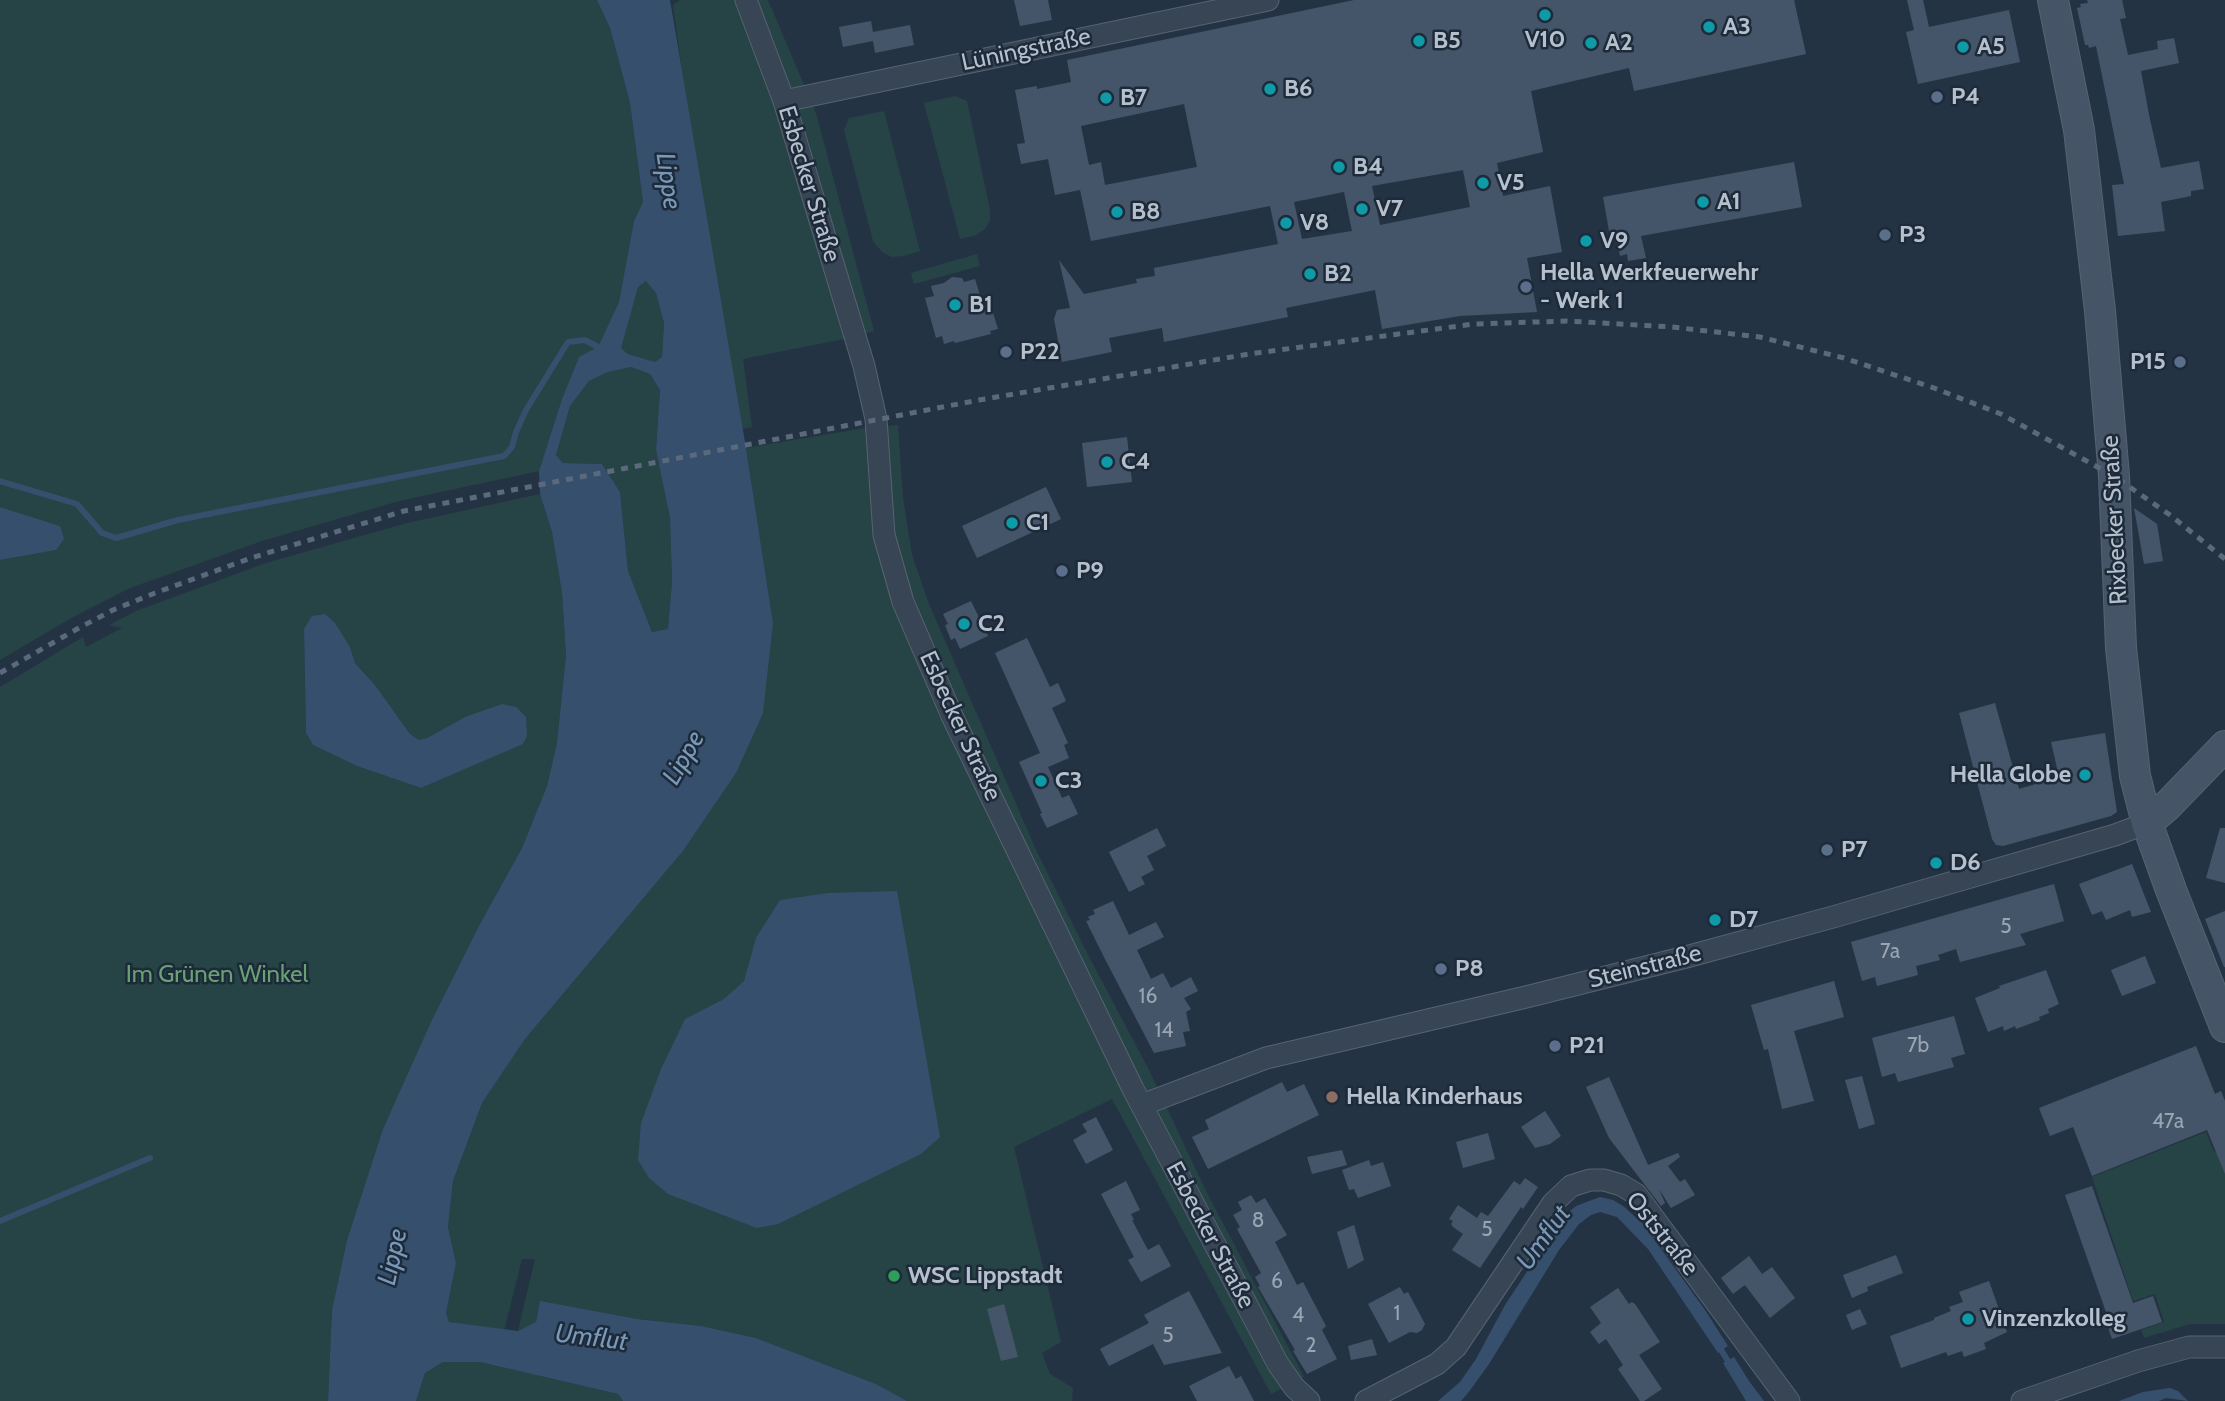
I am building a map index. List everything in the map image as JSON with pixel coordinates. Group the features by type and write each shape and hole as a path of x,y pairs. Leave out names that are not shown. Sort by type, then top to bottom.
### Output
{"street":[{"name":"Esbecker Straße","path":"746,0 784,101 864,366 876,419 884,535 903,602 953,718 1142,1105 1278,1364 1294,1387 1309,1401"},
{"name":"Lüningstraße","path":"784,101 1268,0"},
{"name":"Rixbecker Straße","path":"2053,0 2079,130 2100,311 2114,476 2123,673 2135,776 2147,823 2171,890 2225,1027"},
{"path":"2147,823 2225,746"},
{"name":"Steinstraße","path":"1142,1105 1266,1058 1686,957 1833,917 2115,835 2147,823"},
{"name":"Oststraße","path":"1366,1401 1437,1364 1456,1347 1553,1203 1571,1186 1590,1180 1604,1180 1621,1185 1636,1194 1789,1401"},
{"path":"2022,1401 2138,1361 2189,1347 2225,1347"}],"green space":[{"path":"0,0 597,0 610,28 630,103 643,202 634,221 619,302 598,347 579,358 562,399 539,471 399,501 262,541 130,588 73,617 0,660 0,560 55,550 60,526 0,507"},
{"path":"680,0 768,0 816,113 874,331 743,359 752,427 742,429 682,72 673,5"},
{"path":"955,96 967,101 990,210 990,221 984,230 974,236 960,239 924,103"},
{"path":"884,111 920,251 903,256 892,257 882,252 873,241 844,130 849,118"},
{"path":"977,254 980,266 914,284 911,273"},
{"path":"647,281 656,293 664,323 662,357 655,362 628,354 621,348 638,286"},
{"path":"631,367 650,374 660,390 656,450 670,518 672,582 668,629 652,632 628,571 620,492 602,464 563,463 556,455 570,406 589,381 608,372"},
{"path":"898,425 903,498 912,555 929,604 1037,852 1148,1068 1206,1191 1304,1377 1271,1394 1112,1099 1014,1147 1061,1342 1042,1353 1050,1374 1073,1388 1072,1401 907,1401 876,1384 756,1338 701,1326 637,1319 540,1302 536,1322 518,1331 535,1259 522,1259 504,1331 449,1322 446,1313 456,1263 448,1227 453,1181 482,1103 525,1039 683,851 736,773 773,623 746,448"},
{"name":"Im Grünen Winkel","path":"540,494 552,532 562,593 566,655 557,743 547,786 522,848 481,922 383,1129 347,1240 332,1310 328,1401 0,1401 0,687 83,637 86,647 122,628 109,625 136,611 266,563 407,523","holes":["313,616 350,647 355,663 375,685 410,734 419,740 465,717 527,737 522,744 421,788 357,766 313,745 306,733 304,629"]},
{"path":"2206,1132 2214,1152 2225,1148 2225,1324 2190,1324 2144,1338 2141,1330 2164,1322 2155,1294 2133,1301 2092,1177"},
{"path":"443,1362 480,1362 618,1394 623,1401 416,1401 425,1373"}],"water":[{"name":"Lippe","path":"597,0 670,0 773,623 763,713 736,773 683,851 525,1039 482,1103 453,1181 448,1227 456,1263 446,1313 449,1322 518,1331 536,1322 540,1301 637,1319 701,1326 756,1338 876,1384 907,1401 623,1401 618,1394 480,1362 443,1362 425,1373 416,1401 328,1401 332,1310 347,1240 383,1129 432,1020 522,848 547,786 557,743 566,655 562,593 552,532 540,494 539,471 562,399 579,357 598,347 619,302 634,221 643,202 630,103 610,28","holes":["646,281 656,293 664,323 662,357 655,362 628,354 621,348 638,287","631,367 650,374 660,390 656,450 670,518 672,582 668,629 652,632 628,571 620,492 602,464 563,463 556,455 570,406 589,381 608,372"]},
{"path":"0,507 60,526 64,539 56,550 0,560"},
{"path":"325,614 335,623 350,647 355,663 375,685 410,734 419,740 465,717 502,704 516,707 526,717 527,736 523,744 421,788 357,766 313,745 306,733 304,629 312,616"},
{"path":"897,891 940,1137 921,1154 778,1224 757,1228 668,1194 649,1178 638,1160 641,1123 661,1069 685,1019 724,999 744,981 756,938 780,900 828,893"},
{"path":"1600,1197 1623,1206 1643,1224 1728,1346 1718,1353 1648,1249 1617,1217 1600,1212 1579,1224 1559,1250 1489,1364 1468,1393 1461,1401 1438,1401 1460,1382 1476,1359 1505,1305 1564,1216 1576,1206"},
{"path":"1734,1357 1764,1401 1746,1401 1723,1363"},
{"path":"2170,1388 2178,1391 2188,1401 2166,1398 2159,1401 2119,1401 2143,1392"}],"building":[{"path":"1014,0 1048,0 1052,20 1020,26"},
{"path":"1354,0 1794,0 1806,54 1634,91 1629,68 1531,91 1543,152 1497,163 1503,196 1550,186 1562,252 1527,258 1537,312 1460,316 1382,329 1375,290 1286,308 1288,317 1164,342 1162,328 1109,338 1112,352 1062,362 1054,319 1057,310 1070,308 1059,260 1084,294 1137,283 1136,279 1155,276 1154,268 1278,244 1270,206 1091,241 1080,190 1055,195 1048,159 1021,164 1017,144 1025,143 1015,90 1037,86 1037,89 1071,82 1067,60","holes":["1184,104 1197,167 1105,185 1101,162 1089,165 1081,126","1463,170 1470,207 1380,225 1372,186","1344,192 1352,231 1302,239 1294,202"]},
{"name":"A5","path":"1907,0 1923,0 1929,27 2009,10 2020,62 1918,84 1906,32 1914,30"},
{"path":"2087,0 2122,0 2126,18 2120,19 2128,55 2158,49 2157,41 2174,38 2179,63 2141,71 2149,115 2161,168 2199,161 2204,189 2191,191 2191,196 2161,202 2165,231 2118,236 2112,185 2124,184 2096,46 2089,48 2085,45 2077,8 2081,7 2080,4 2088,3"},
{"path":"871,21 873,32 910,25 914,45 875,53 873,41 843,47 839,27"},
{"name":"A1","path":"1794,162 1802,207 1641,236 1646,258 1628,261 1627,254 1620,256 1617,241 1611,242 1603,197"},
{"name":"B1","path":"952,277 962,278 964,282 975,279 986,315 993,313 998,329 990,331 991,334 955,343 944,344 942,336 936,338 925,298 934,296 931,286 944,283"},
{"name":"C4","path":"1127,437 1132,482 1087,487 1082,443"},
{"name":"C1","path":"1046,487 1061,519 977,558 962,526"},
{"path":"2134,508 2157,524 2163,561 2144,564"},
{"name":"C2","path":"971,601 988,636 960,649 955,638 951,640 943,614"},
{"path":"1027,638 1050,687 1058,683 1066,701 1052,708 1068,743 1064,745 1069,758 1048,767 1062,798 1069,795 1078,814 1047,828 1019,762 1040,753 995,653"},
{"name":"Hella Globe","path":"1995,703 2019,789 2059,777 2051,742 2105,733 2117,812 2111,816 2003,846 1996,845 1992,839 1959,713"},
{"path":"1157,828 1166,846 1147,856 1154,870 1141,877 1145,884 1129,892 1109,852"},
{"path":"2220,828 2225,828 2225,883 2206,878"},
{"path":"2132,864 2151,912 2132,917 2130,910 2106,920 2102,911 2092,915 2079,884"},
{"path":"2054,884 2064,921 2020,934 2026,945 1960,962 1956,949 1938,955 1940,960 1916,966 1918,975 1877,986 1875,977 1862,981 1851,942"},
{"path":"1113,901 1129,935 1156,922 1164,937 1137,950 1151,979 1163,973 1171,988 1191,977 1198,991 1184,998 1191,1009 1186,1012 1190,1031 1183,1032 1186,1046 1154,1053 1106,961 1086,921 1095,914 1093,910"},
{"path":"2225,911 2225,967 2224,967 2205,919"},
{"path":"2145,956 2156,983 2122,996 2111,970"},
{"path":"2046,970 2059,1004 2048,1009 2049,1013 2039,1017 2040,1020 2016,1029 2015,1026 2004,1031 2003,1026 1988,1032 1975,998 2000,988 1999,986"},
{"path":"1834,981 1844,1017 1794,1031 1814,1101 1782,1109 1768,1049 1764,1050 1751,1005"},
{"path":"1954,1016 1965,1054 1951,1058 1954,1067 1898,1082 1895,1073 1882,1077 1872,1038"},
{"path":"2196,1046 2215,1094 2221,1091 2225,1101 2225,1174 2207,1130 2092,1176 2073,1127 2050,1136 2039,1108"},
{"path":"1862,1076 1875,1124 1859,1129 1845,1080"},
{"path":"1609,1077 1648,1165 1678,1153 1680,1157 1668,1166 1680,1182 1685,1179 1695,1195 1671,1208 1659,1189 1665,1203 1661,1206 1609,1138 1586,1087"},
{"path":"1282,1082 1287,1092 1304,1084 1319,1115 1208,1169 1192,1137 1209,1129 1205,1120"},
{"path":"1545,1111 1561,1136 1550,1144 1535,1148 1521,1127"},
{"path":"1096,1117 1113,1150 1086,1164 1073,1140 1087,1132 1082,1124"},
{"path":"1488,1133 1495,1159 1463,1168 1456,1142"},
{"path":"1342,1150 1347,1165 1312,1174 1307,1157"},
{"path":"1369,1160 1371,1166 1383,1162 1391,1186 1358,1198 1354,1189 1349,1190 1342,1170"},
{"path":"1525,1178 1538,1187 1523,1209 1521,1207 1480,1268 1452,1250 1463,1234 1453,1227 1453,1221 1449,1219 1458,1205 1477,1218 1481,1212 1488,1216 1514,1181 1520,1185"},
{"path":"1126,1181 1140,1210 1131,1214 1132,1220 1148,1250 1159,1244 1171,1266 1141,1282 1128,1260 1134,1257 1101,1194"},
{"path":"2092,1186 2133,1303 2153,1296 2162,1322 2112,1339 2103,1313 2106,1312 2065,1195"},
{"path":"1251,1195 1256,1203 1265,1198 1287,1235 1275,1242 1297,1285 1303,1282 1326,1326 1322,1330 1337,1359 1307,1374 1258,1287 1260,1286 1255,1277 1261,1273 1237,1229 1240,1227 1233,1215 1242,1210 1238,1202"},
{"path":"1354,1225 1364,1260 1348,1269 1337,1232"},
{"path":"1896,1255 1903,1273 1867,1287 1868,1291 1852,1298 1843,1275"},
{"path":"1749,1256 1762,1274 1772,1267 1795,1298 1770,1318 1745,1285 1733,1294 1721,1278"},
{"name":"Vinzenzkolleg","path":"1989,1281 2007,1332 1984,1343 1986,1349 1964,1357 1962,1351 1948,1356 1946,1352 1901,1368 1890,1336 1951,1311 1949,1307 1963,1302 1959,1292"},
{"path":"1400,1287 1404,1294 1408,1292 1425,1324 1417,1333 1410,1332 1389,1343 1368,1304"},
{"path":"1618,1288 1629,1304 1635,1304 1660,1342 1639,1355 1662,1389 1644,1401 1640,1401 1618,1369 1623,1365 1606,1339 1599,1344 1590,1332 1601,1323 1590,1307"},
{"path":"1189,1291 1222,1353 1164,1365 1153,1344 1109,1366 1100,1349 1149,1323 1144,1315"},
{"path":"1004,1304 1018,1357 1001,1361 987,1309"},
{"path":"1860,1309 1867,1324 1852,1330 1846,1315"},
{"path":"1372,1339 1377,1355 1351,1360 1348,1346"},
{"path":"1229,1366 1236,1379 1241,1376 1254,1401 1197,1401 1189,1386"}],"waterway":[{"path":"0,481 77,504 102,533 116,538 178,520 504,456 512,447 526,410 568,342 585,340 598,347"},
{"path":"0,1221 150,1158"},
{"name":"Umflut","path":"1718,1345 1731,1366"}],"railway":[{"path":"0,673 113,610 155,593 251,558 404,511 979,400 1249,354 1474,324 1567,321 1672,327 1760,337 1844,358 2001,414 2114,476 2170,515 2225,559"}],"place":[{"name":"V10","path":"1545,15"},
{"name":"A3","path":"1709,27"},
{"name":"B5","path":"1419,41"},
{"name":"A2","path":"1591,43"},
{"name":"A5","path":"1963,47"},
{"name":"B6","path":"1270,89"},
{"name":"P4","path":"1937,97"},
{"name":"B7","path":"1106,98"},
{"name":"B4","path":"1339,167"},
{"name":"V5","path":"1483,183"},
{"name":"A1","path":"1703,202"},
{"name":"V7","path":"1362,209"},
{"name":"B8","path":"1117,212"},
{"name":"V8","path":"1286,223"},
{"name":"P3","path":"1885,235"},
{"name":"V9","path":"1586,241"},
{"name":"B2","path":"1310,274"},
{"name":"Hella Werkfeuerwehr - Werk 1","path":"1526,287"},
{"name":"B1","path":"955,305"},
{"name":"P22","path":"1006,352"},
{"name":"P15","path":"2180,362"},
{"name":"C4","path":"1107,462"},
{"name":"C1","path":"1012,523"},
{"name":"P9","path":"1062,571"},
{"name":"C2","path":"964,624"},
{"name":"Hella Globe","path":"2085,775"},
{"name":"C3","path":"1041,781"},
{"name":"P7","path":"1827,850"},
{"name":"D6","path":"1936,863"},
{"name":"D7","path":"1715,920"},
{"name":"P8","path":"1441,969"},
{"name":"P21","path":"1555,1046"},
{"name":"Hella Kinderhaus","path":"1332,1097"},
{"name":"WSC Lippstadt","path":"894,1276"},
{"name":"Vinzenzkolleg","path":"1968,1319"}]}
